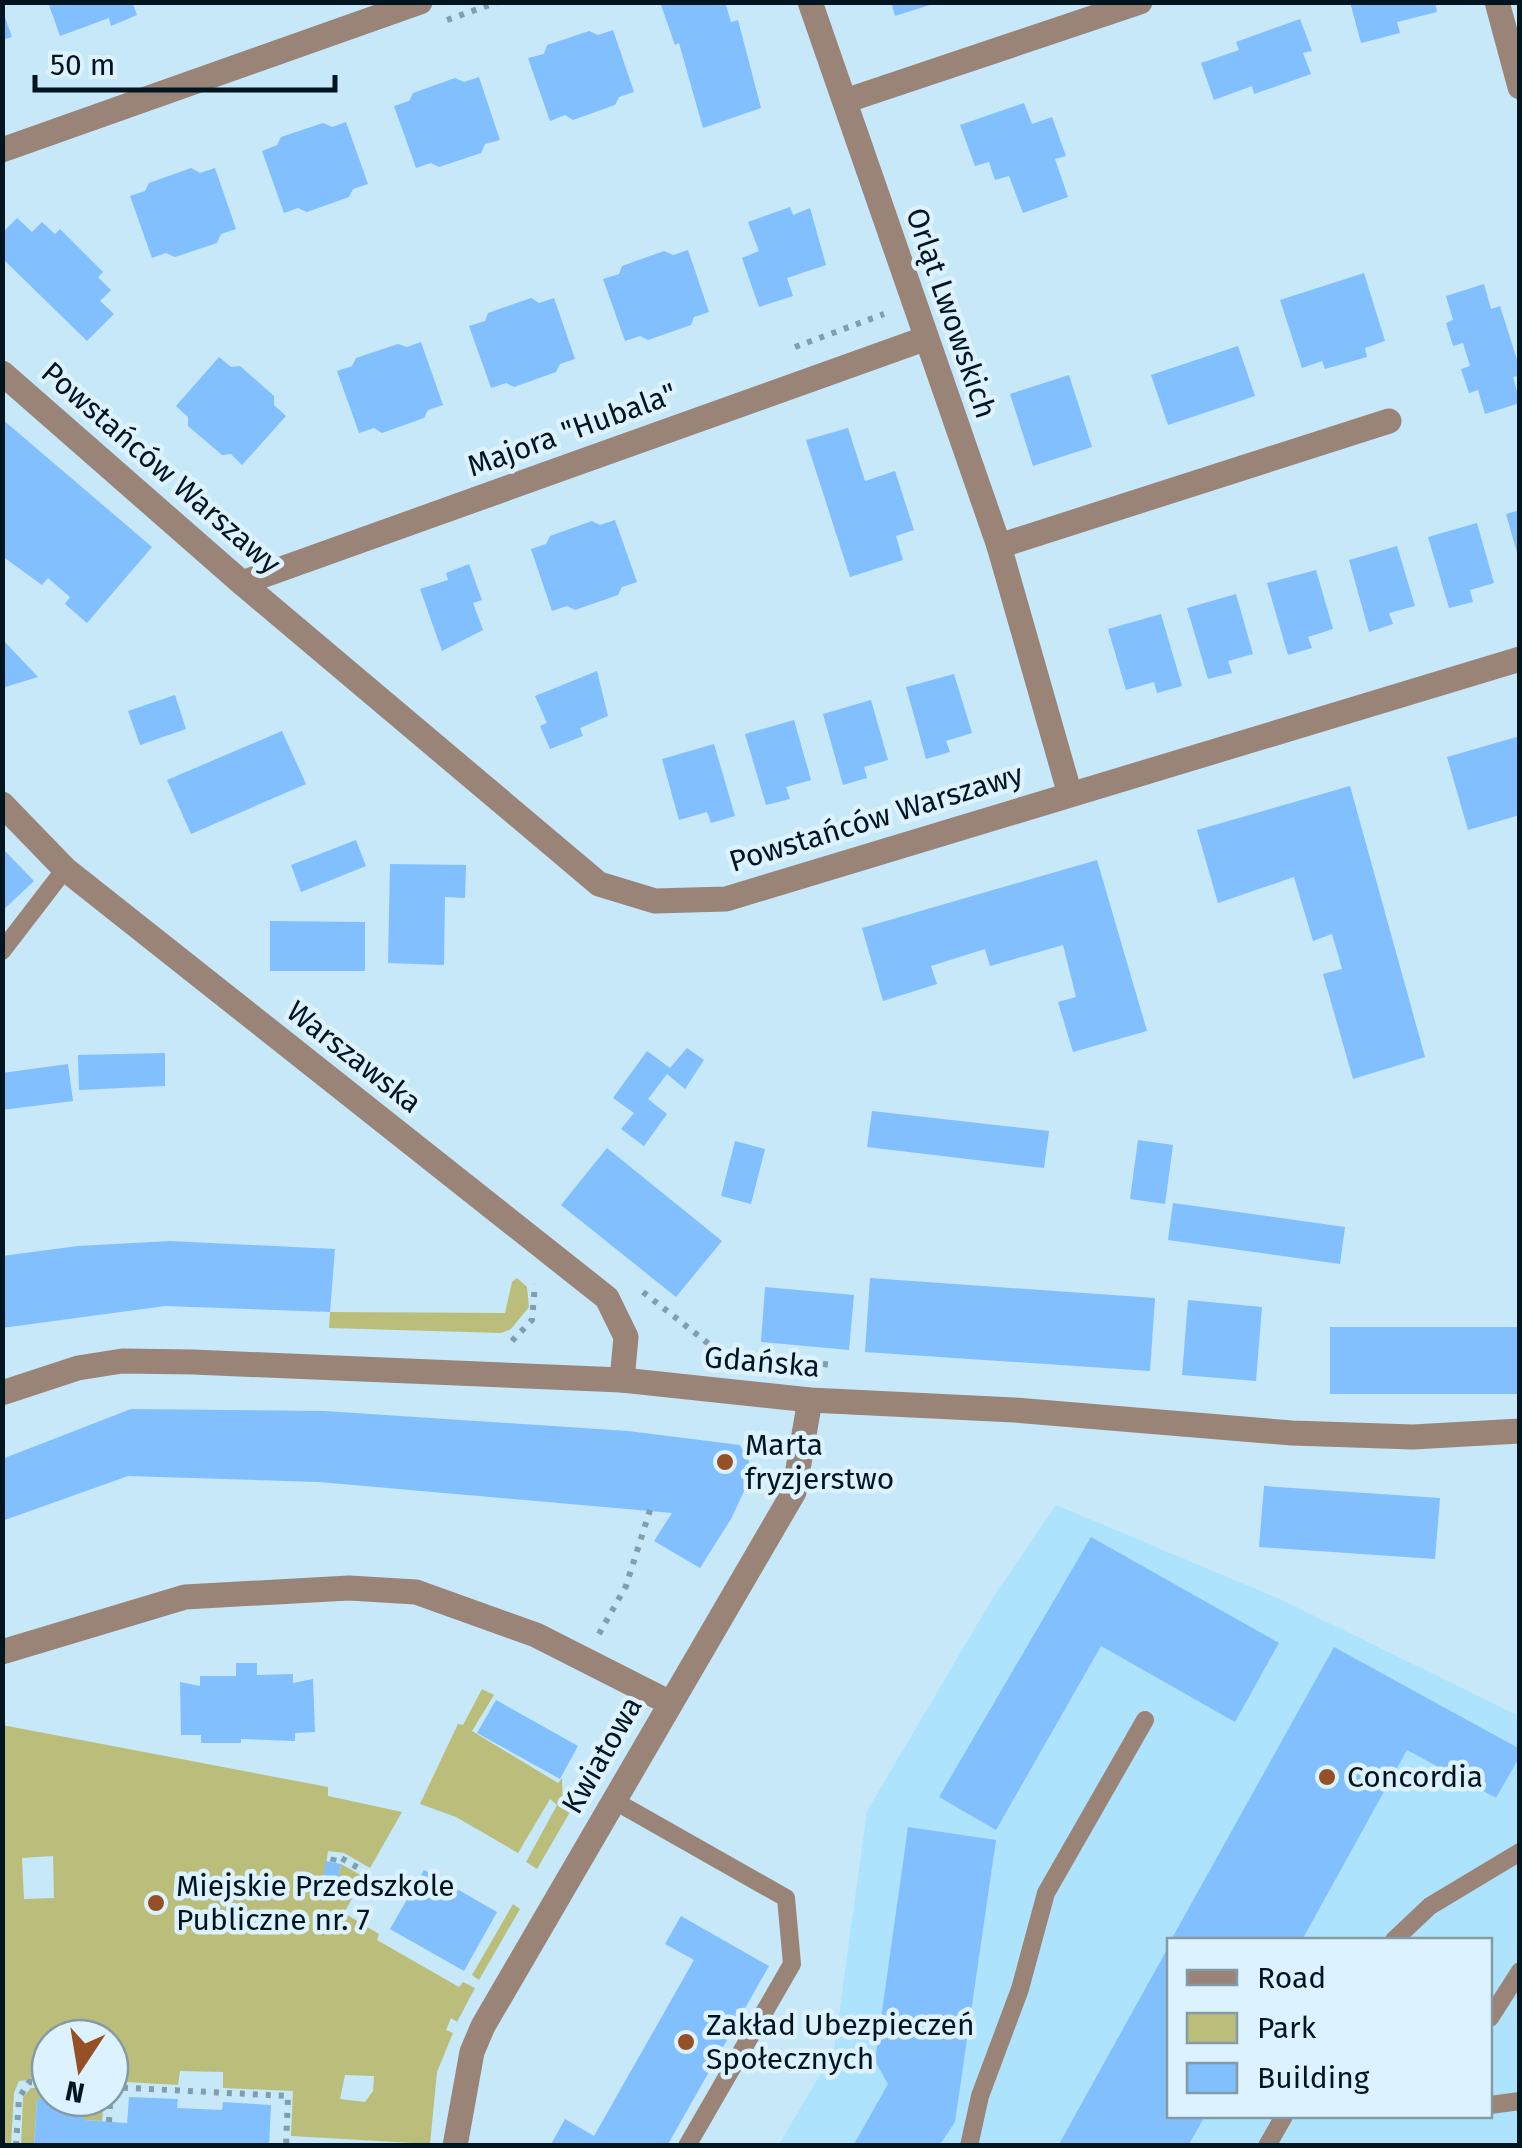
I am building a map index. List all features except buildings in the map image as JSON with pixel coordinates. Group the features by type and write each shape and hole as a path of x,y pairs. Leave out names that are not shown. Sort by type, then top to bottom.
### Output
{"street":[{"path":"2,150 380,10 420,2"},
{"name":"Orląt Lwowskich","path":"810,2 924,339 1000,546 1070,792"},
{"path":"845,100 1140,2"},
{"path":"1497,2 1520,87"},
{"name":"Majora \"Hubala\"","path":"242,583 924,339"},
{"name":"Powstańców Warszawy","path":"2,373 242,583 599,884 655,901 726,899 1520,658"},
{"path":"1000,546 1389,421"},
{"name":"Warszawska","path":"2,804 65,869 607,1298 626,1337 622,1380"},
{"name":"Gdańska","path":"2,1393 78,1368 122,1361 622,1380 810,1400 1014,1410 1292,1433 1413,1438 1520,1431"},
{"name":"Kwiatowa","path":"455,2146 472,2052 483,2026 794,1492 810,1400"},
{"path":"2,1652 185,1598 349,1588 416,1592 536,1635 670,1702"}],"lane":[{"path":"2,952 65,869"},
{"path":"969,2146 980,2096 1020,1989 1046,1893 1145,1720"},
{"path":"614,1800 786,1898 792,1964 686,2146"},
{"path":"1396,1938 1430,1906 1520,1852"},
{"path":"1492,2015 1520,1970"},
{"path":"1492,2105 1520,2102"},
{"path":"1268,2146 1283,2118"}],"path":[{"path":"628,1280 709,1344 733,1356 752,1358"},
{"path":"790,1362 848,1366"},
{"path":"596,1639 626,1586 650,1510"},
{"path":"333,1862 334,1857 341,1858 386,1884"},
{"path":"16,2146 20,2090 30,2082"},
{"path":"130,2087 288,2096 286,2146"},
{"path":"109,2118 109,2122"}],"shaded area":[{"path":"1056,1505 1282,1600 1519,1716 1519,2145 778,2146 834,2051 867,1811 994,1596"}],"green space":[{"path":"517,1278 527,1287 529,1307 511,1329 501,1333 329,1328 330,1312 505,1313 512,1282"},
{"path":"482,1689 494,1695 472,1731 558,1783 562,1778 563,1808 570,1812 537,1869 526,1862 557,1805 550,1799 518,1853 456,1817 420,1804 458,1724 463,1725"},
{"name":"Miejskie Przedszkole Publiczne nr. 7","path":"2,1725 328,1787 328,1796 402,1812 370,1868 344,1853 328,1851 323,1886 336,1889 341,1864 364,1877 344,1913 379,1934 377,1940 459,1987 463,1982 475,1988 457,2022 451,2018 446,2030 453,2033 437,2072 430,2144 291,2136 293,2091 223,2088 223,2072 180,2071 178,2085 130,2082 130,2018 30,2018 30,2080 19,2081 14,2093 11,2145 3,2145","holes":["53,1856 54,1898 24,1899 22,1858","345,2075 374,2076 373,2091 365,2102 340,2099"]},
{"path":"513,1904 520,1909 479,1980 472,1975"},
{"path":"30,2089 30,2118 36,2118 34,2145 21,2146 23,2097"}],"place":[{"name":"Marta fryzjerstwo","path":"725,1462"},
{"name":"Concordia","path":"1327,1777"},
{"name":"Miejskie Przedszkole Publiczne nr. 7","path":"156,1903"},
{"name":"Zakład Ubezpieczeń Społecznych","path":"686,2042"}]}
